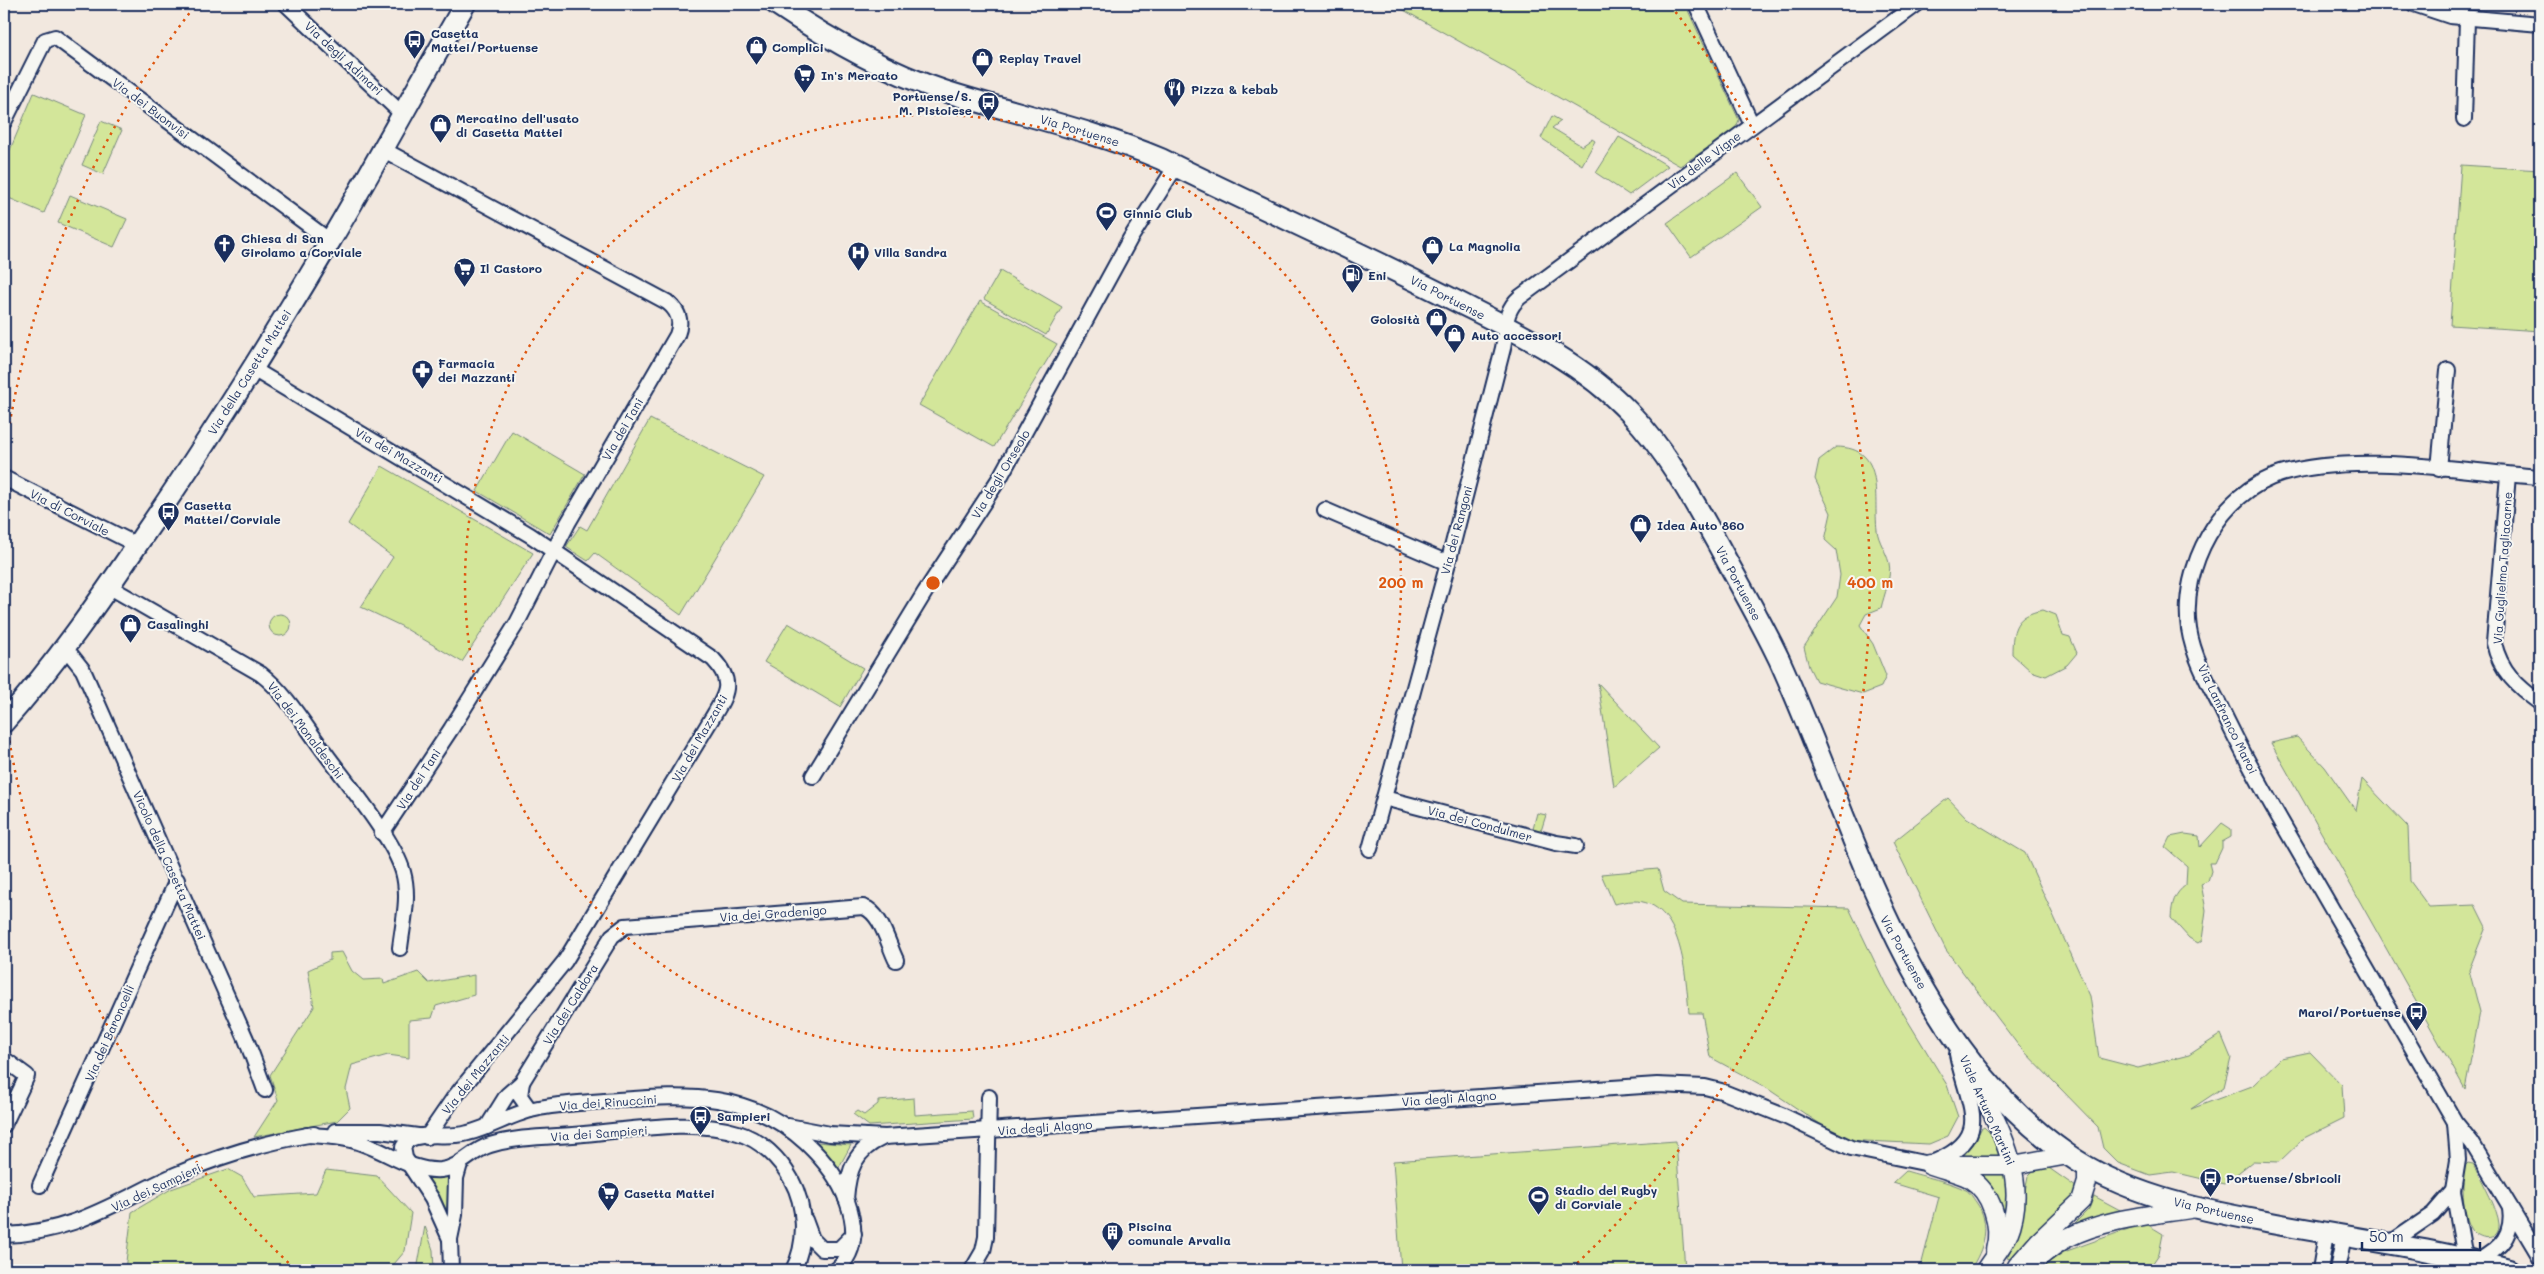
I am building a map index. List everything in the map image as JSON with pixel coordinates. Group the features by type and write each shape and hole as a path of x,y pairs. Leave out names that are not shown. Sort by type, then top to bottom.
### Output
{"main road":[{"name":"Via della Casetta Mattei","path":"4,722 64,646 137,545 253,369 330,241 401,113 465,4"},
{"name":"Via Portuense","path":"776,4 851,50 913,79 944,91 1123,143 1176,166 1391,269 1505,326 1574,365 1619,402 1651,437 1682,482 1779,659 1895,939 1956,1039 2006,1102 2068,1155 2087,1166 2138,1189 2197,1208 2471,1260 2509,1270"}],"street":[{"name":"Via degli Adimari","path":"286,4 401,113"},
{"path":"1696,4 1752,125"},
{"name":"Via delle Vigne","path":"1505,326 1510,307 1520,297 1917,4"},
{"path":"2414,4 2441,14 2467,19 2540,24"},
{"path":"2464,119 2467,19"},
{"name":"Via dei Buonvisi","path":"4,122 44,40 55,37 330,241"},
{"name":"Via dei Tani","path":"382,149 667,302 678,314 680,323 677,335 496,657 382,833"},
{"name":"Via degli Orseolo","path":"813,776 925,592 1000,480 1130,239 1176,166"},
{"name":"Via dei Rangoni","path":"1370,849 1448,563 1503,348 1505,326"},
{"name":"Via dei Mazzanti","path":"253,369 457,489 554,551 713,659 723,672 727,688 712,718 565,961 453,1099 427,1136"},
{"path":"2439,469 2448,370"},
{"name":"Via Lanfranco Maroi","path":"2540,477 2366,463 2309,468 2280,474 2256,486 2218,521 2202,547 2188,596 2189,629 2202,671 2244,757 2455,1122 2472,1143 2540,1257"},
{"name":"Via Guglielmo Tagliacarne","path":"2508,474 2494,643 2498,659 2512,680 2540,703"},
{"name":"Via di Corviale","path":"4,478 137,545"},
{"path":"1326,510 1448,563"},
{"name":"Via dei Monaldeschi","path":"108,586 242,662 272,682 382,833 400,862 405,881 406,900 400,948"},
{"name":"Vicolo della Casetta Mattei","path":"64,646 83,670 246,1039 265,1090"},
{"name":"Via dei Condulmer","path":"1384,798 1550,842 1576,846"},
{"name":"Via dei Baroncelli","path":"40,1185 177,880"},
{"name":"Via dei Gradenigo","path":"620,928 632,924 863,907 868,908 877,920 896,960"},
{"name":"Via dei Caldora","path":"487,1127 507,1095 522,1082 612,936 620,928"},
{"path":"1929,1164 1958,1148 1967,1138 1972,1127 1972,1103 1959,1063 1956,1039"},
{"name":"Viale Arturo Martini","path":"1956,1039 2013,1165 2016,1188 2012,1223 2006,1238 1986,1268"},
{"path":"4,1059 27,1076 4,1125"},
{"path":"522,1082 520,1096 530,1110"},
{"name":"Via degli Alagno","path":"989,1097 990,1131 1657,1085 1705,1087 1721,1091 1784,1116 1852,1148 1929,1164 2013,1165 2068,1155"},
{"name":"Via dei Rinuccini","path":"427,1136 458,1136 530,1110 592,1102 692,1097 738,1104 763,1113 788,1126 830,1134 885,1137 990,1131"},
{"name":"Via Lanfranco Maroi","path":"2455,1122 2458,1160 2453,1191 2471,1260"},
{"name":"Via dei Sampieri","path":"307,1135 346,1138 366,1144 408,1164 436,1170 448,1169 460,1164 478,1150 514,1140 692,1126 717,1127 749,1137 773,1155 794,1186 803,1215 800,1250 793,1270"},
{"name":"Via dei Rinuccini","path":"788,1126 824,1163 846,1199"},
{"name":"Via dei Sampieri","path":"4,1235 37,1231 82,1220 113,1207 175,1175 216,1159 307,1135 332,1131 371,1131 427,1136"},
{"path":"972,1270 982,1251 986,1237 990,1131"},
{"path":"427,1136 412,1138 405,1143 403,1152 408,1164 432,1199 450,1239"},
{"name":"Via dei Rinuccini","path":"854,1234 846,1199 848,1178 856,1158 867,1146 885,1137"},
{"path":"452,1270 450,1239 455,1216 456,1178 460,1164"},
{"name":"Viale Arturo Martini","path":"1929,1164 1971,1179 1988,1198 1995,1217 1998,1235 1995,1249 1986,1268"},
{"path":"2013,1270 2039,1240 2081,1200 2087,1182 2087,1166"},
{"path":"2389,1244 2433,1214 2453,1191"},
{"path":"2471,1260 2495,1250 2508,1236 2511,1220 2509,1204"},
{"path":"2024,1270 2060,1242 2095,1228 2133,1218 2197,1208"},
{"path":"803,1215 812,1239 822,1249 839,1249 854,1234"},
{"path":"836,1270 850,1255 854,1234"},
{"path":"2320,1270 2335,1235"},
{"path":"2335,1235 2337,1270"}],"green space":[{"path":"1393,4 1685,4 1739,120 1735,130 1680,166"},
{"path":"34,93 86,115 44,213 4,196 4,164"},
{"path":"1552,116 1561,121 1552,128 1582,146 1592,139 1595,141 1582,165 1541,138"},
{"path":"101,121 122,130 103,174 82,165"},
{"path":"1619,137 1668,166 1629,195 1596,173"},
{"path":"2461,165 2540,170 2540,331 2450,325"},
{"path":"1737,173 1762,207 1691,257 1667,223"},
{"path":"70,195 127,219 114,247 58,223"},
{"path":"1000,271 1062,307 1046,335 984,299"},
{"path":"980,301 1057,344 994,447 919,405"},
{"path":"650,419 764,477 681,615 595,553 588,561 566,547 580,526 587,530"},
{"path":"512,431 585,474 550,534 477,491"},
{"path":"1836,447 1852,449 1863,455 1870,464 1874,475 1878,534 1890,568 1889,580 1881,608 1866,614 1860,625 1873,644 1886,676 1881,687 1863,694 1816,681 1809,667 1804,647 1837,597 1840,575 1836,550 1825,540 1831,513 1815,479 1819,460"},
{"path":"382,466 533,553 462,662 401,626 361,607 393,557 348,524"},
{"path":"2043,610 2056,615 2063,635 2070,637 2077,653 2067,665 2046,676 2031,671 2012,654 2013,637 2017,624 2027,615"},
{"path":"280,614 288,617 291,625 288,633 280,636 272,633 269,625 272,617"},
{"path":"788,623 863,668 840,707 764,662"},
{"path":"1598,683 1659,748 1614,787"},
{"path":"2297,737 2325,767 2356,811 2362,779 2408,827 2410,881 2429,907 2475,905 2486,927 2469,970 2480,1012 2465,1089 2271,743"},
{"path":"1948,798 1967,818 2025,853 2090,996 2099,1058 2138,1068 2189,1055 2221,1034 2231,1058 2224,1087 2191,1109 2252,1086 2281,1058 2310,1052 2342,1085 2344,1118 2304,1138 2279,1162 2253,1161 2224,1184 2173,1172 2150,1175 2118,1163 2103,1148 2098,1127 2018,1045 1946,950 1893,842"},
{"path":"1537,813 1546,815 1541,831 1533,828"},
{"path":"2222,823 2231,829 2231,837 2222,842 2222,848 2215,863 2209,863 2211,871 2208,881 2201,884 2206,910 2202,940 2198,943 2189,938 2171,918 2174,899 2186,885 2187,866 2165,847 2170,837 2185,834 2199,836 2200,847"},
{"path":"1658,869 1664,891 1682,904 1849,908 1886,985 1947,1085 1958,1117 1948,1136 1929,1144 1844,1140 1765,1087 1710,1057 1702,1013 1689,1013 1683,962 1679,944 1672,927 1662,913 1650,904 1633,901 1614,904 1601,874"},
{"path":"342,952 352,971 363,980 383,979 384,984 418,972 429,983 474,975 474,995 436,1006 432,1018 409,1020 409,1058 388,1055 352,1065 346,1089 350,1108 337,1121 254,1137 278,1100 270,1075 314,1007 308,970 330,960 330,953"},
{"path":"914,1098 915,1115 972,1111 973,1119 869,1126 853,1114 857,1111 864,1115 878,1104 878,1101"},
{"path":"1984,1127 1992,1135 2000,1157 1961,1158 1974,1143"},
{"name":"Stadio del Rugby di Corviale","path":"1676,1141 1685,1270 1401,1270 1393,1161"},
{"path":"817,1142 851,1145 838,1169"},
{"path":"2468,1163 2473,1164 2477,1170 2496,1211 2499,1224 2496,1234 2493,1236 2485,1237 2476,1234 2467,1219 2462,1176 2464,1167"},
{"path":"2046,1166 2076,1187 2077,1195 2035,1232 2010,1259 2007,1258 2015,1240 2028,1176 2034,1170"},
{"path":"228,1169 242,1177 254,1197 316,1193 326,1170 377,1176 411,1213 405,1251 389,1270 321,1268 302,1270 125,1270 132,1212 171,1189"},
{"path":"1906,1171 1959,1187 1967,1191 1976,1202 1981,1210 1985,1228 1979,1254 1970,1270 1920,1270 1939,1197 1893,1183"},
{"path":"2005,1173 2008,1178 2005,1216 2003,1217 1975,1174"},
{"path":"449,1175 450,1215 447,1216 442,1202 424,1177"},
{"path":"2094,1196 2120,1210 2070,1228 2089,1209"},
{"path":"2145,1223 2163,1234 2159,1254 2148,1270 2037,1270 2064,1252"},
{"path":"425,1226 433,1250 434,1270 417,1270"}],"place":[{"name":"Casetta Mattei/Portuense","path":"415,59"},
{"name":"Complici","path":"756,66"},
{"name":"Replay Travel","path":"983,77"},
{"name":"In's Mercato","path":"805,94"},
{"name":"Pizza & kebab","path":"1175,108"},
{"name":"Portuense/S. M. Pistoiese","path":"988,122"},
{"name":"Mercatino dell'usato di Casetta Mattei","path":"440,144"},
{"name":"Ginnic Club","path":"1107,232"},
{"name":"Chiesa di San Girolamo a Corviale","path":"225,264"},
{"name":"La Magnolia","path":"1433,265"},
{"name":"Villa Sandra","path":"858,271"},
{"name":"Il Castoro","path":"464,287"},
{"name":"Eni","path":"1352,294"},
{"name":"Golosità","path":"1436,338"},
{"name":"Auto accessori","path":"1455,354"},
{"name":"Farmacia dei Mazzanti","path":"422,389"},
{"name":"Casetta Mattei/Corviale","path":"168,531"},
{"name":"Idea Auto 860","path":"1641,544"},
{"name":"Casalinghi","path":"131,643"},
{"name":"Maroi/Portuense","path":"2417,1031"},
{"name":"Sampieri","path":"701,1135"},
{"name":"Portuense/Sbricoli","path":"2210,1197"},
{"name":"Casetta Mattei","path":"608,1212"},
{"name":"Stadio del Rugby di Corviale","path":"1539,1216"},
{"name":"Piscina comunale Arvalia","path":"1112,1252"}]}
